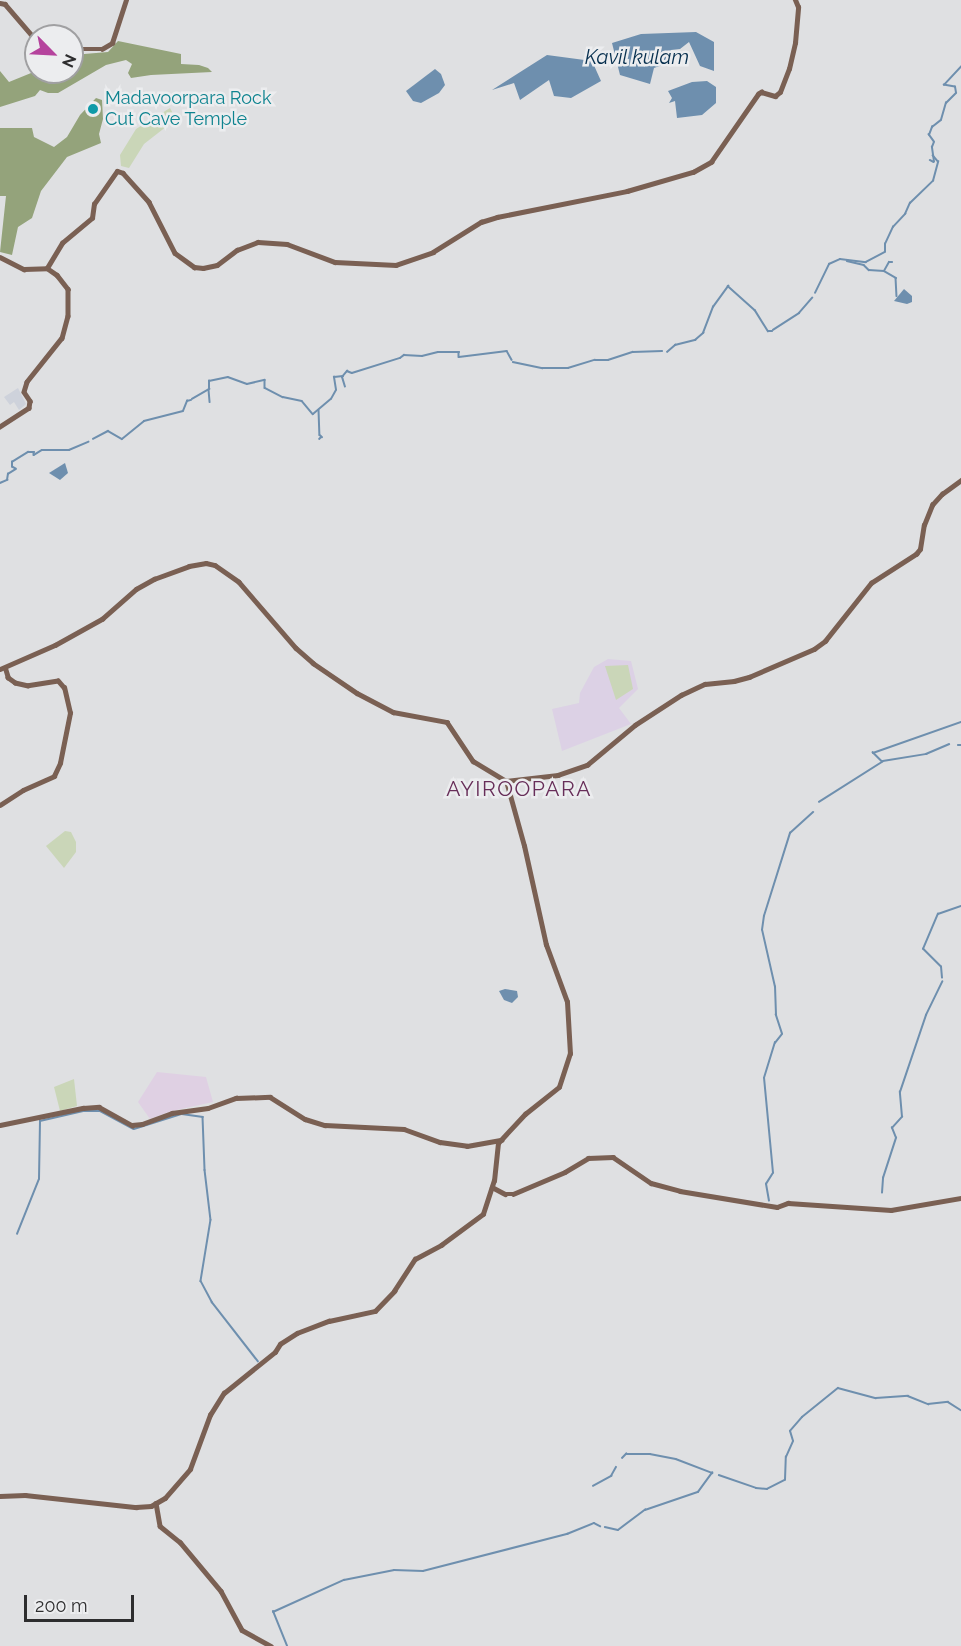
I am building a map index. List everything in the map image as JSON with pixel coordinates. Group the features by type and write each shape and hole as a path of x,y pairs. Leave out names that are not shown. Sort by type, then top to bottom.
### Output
{"main road":[{"path":"84,49 102,49 112,43 126,0"},
{"path":"47,268 62,243 92,218 94,204 117,171 123,173 149,202 175,253 194,267 203,268 218,265 237,250 258,242 287,244 335,262 396,265 433,252 481,222 627,191 693,172 711,162 758,94 761,92 775,96 780,92 789,69 795,43 798,7 795,0"},
{"path":"0,3 5,4 24,26"},
{"path":"0,257 24,269 47,268 67,286 67,326 62,338 27,382 24,392 30,401 29,408 0,427"},
{"path":"0,805 23,790 54,776 60,763 70,713 64,688 58,681 28,686 15,683 2,669 55,645 102,619 136,589 154,579 189,566 206,563 215,565 239,582 296,648 313,663 357,693 393,712 447,722 473,761 506,781 519,782 574,771 587,765 654,711 705,684 749,677 814,649 825,641 871,583 916,554 920,549 924,525 932,505 942,494 961,480"},
{"path":"0,1496 25,1496 118,1506 156,1503 165,1498 190,1469 210,1415 224,1393 275,1352 280,1344 297,1333 329,1321 375,1311 416,1259 441,1245 483,1214 492,1187 501,1140 525,1114 559,1087 570,1054 567,1002 538,916 524,846 512,810 506,781"},
{"path":"0,1125 83,1108 99,1107 132,1125 172,1113 208,1108 236,1098 270,1097 305,1119 325,1125 404,1129 440,1142 467,1146 501,1140"},
{"path":"492,1187 505,1194 522,1191 588,1158 613,1157 651,1183 680,1191 777,1207 788,1203 891,1210 961,1198"},
{"path":"156,1503 160,1526 180,1542 221,1591 242,1629 271,1646"}],"shaded area":[{"path":"18,388 26,404 19,410 14,402 10,405 4,397"},
{"path":"608,659 631,661 638,689 619,708 631,724 562,751 552,709 579,703 580,693 594,667"},
{"path":"157,1072 206,1077 213,1102 172,1111 150,1119 138,1102"}],"green space":[{"path":"118,41 181,54 181,64 199,65 212,72 131,78 128,73 132,64 126,60 106,65 84,78 84,54 108,52"},
{"path":"0,71 9,82 24,76 24,84 73,84 58,93 40,90 35,96 0,107"},
{"path":"96,98 102,100 103,119 99,134 101,143 67,157 41,191 32,218 18,227 12,255 0,252 6,196 0,196 0,128 32,128 34,137 54,147 67,137 80,115"},
{"path":"170,108 176,119 144,144 129,168 121,166 120,155 136,129"},
{"path":"628,665 633,689 616,700 605,666"},
{"path":"65,831 71,832 76,842 76,852 64,868 46,846"},
{"path":"74,1079 77,1106 60,1111 54,1087"}],"water":[{"name":"Kavil kulam","path":"696,32 714,42 714,71 700,66 689,42 680,49 671,50 665,64 654,68 650,84 620,75 612,43 641,34"},
{"path":"547,55 592,61 601,81 571,98 554,96 549,80 520,100 514,83 492,90"},
{"path":"435,69 441,74 445,85 439,93 421,103 413,101 406,91"},
{"path":"707,81 716,87 716,103 702,115 677,118 675,101 669,103 672,98 668,91 692,82"},
{"path":"904,289 912,296 912,302 907,304 894,301"},
{"path":"65,463 68,473 60,480 49,473"},
{"path":"505,989 517,991 518,997 512,1003 504,1000 499,991"}],"waterway":[{"path":"930,160 934,162 932,147 934,142 929,135 932,127 941,120 946,103 956,93 955,87 944,85 961,67"},
{"path":"815,293 829,264 840,259 866,262 885,252 885,244 893,227 905,214 910,203 933,181 938,162 933,156"},
{"path":"847,261 864,265 869,270 884,271 889,262 892,262"},
{"path":"884,271 896,278 897,296"},
{"path":"667,352 675,345 695,340 703,333 713,307 728,286 755,310 768,331 772,331"},
{"path":"773,330 799,313 812,298"},
{"path":"400,358 404,355 422,356 438,352 459,352 459,357 507,351 512,360"},
{"path":"513,362 542,368 568,368 633,352 662,351"},
{"path":"345,387 342,377 347,371 352,373 400,358"},
{"path":"192,399 209,389 209,381 228,377 247,384 265,380 265,388 283,397 302,401 313,414 331,399 336,390 334,377 343,376"},
{"path":"209,390 210,402"},
{"path":"93,439 108,431 122,439 144,421 183,411 187,401 191,400"},
{"path":"319,410 322,437 320,439"},
{"path":"16,469 12,467 12,462 28,452 34,452 34,455 42,450 69,450 88,442"},
{"path":"0,483 7,480 8,474 16,469"},
{"path":"819,802 882,762 873,753 961,722"},
{"path":"883,761 926,754 949,744"},
{"path":"769,1201 766,1184 773,1173 764,1078 775,1043 782,1034 776,1015 775,987 762,930 764,916 790,833 813,812"},
{"path":"942,978 941,967 923,949 938,914 961,906"},
{"path":"882,1193 883,1178 896,1138 892,1128 902,1117 900,1092 926,1015 942,982"},
{"path":"17,1234 39,1179 40,1121 83,1111 100,1111 134,1129 182,1114 203,1117 205,1170 211,1220 201,1281 212,1302 258,1361"},
{"path":"719,1475 756,1488 767,1489 785,1480 786,1457 793,1441 790,1431 802,1417 838,1388 876,1398 908,1396 928,1404 948,1402 961,1410"},
{"path":"622,1458 626,1454 650,1454 676,1459 712,1473"},
{"path":"593,1486 611,1476 616,1467"},
{"path":"605,1527 618,1530 645,1510 698,1492 712,1473"},
{"path":"287,1646 273,1612 344,1580 394,1570 423,1571 567,1534 594,1523 600,1526"}],"place":[{"name":"Madavoorpara Rock Cut Cave Temple","path":"93,109"}],"district":[{"name":"AYIROOPARA","path":"519,789"}]}
